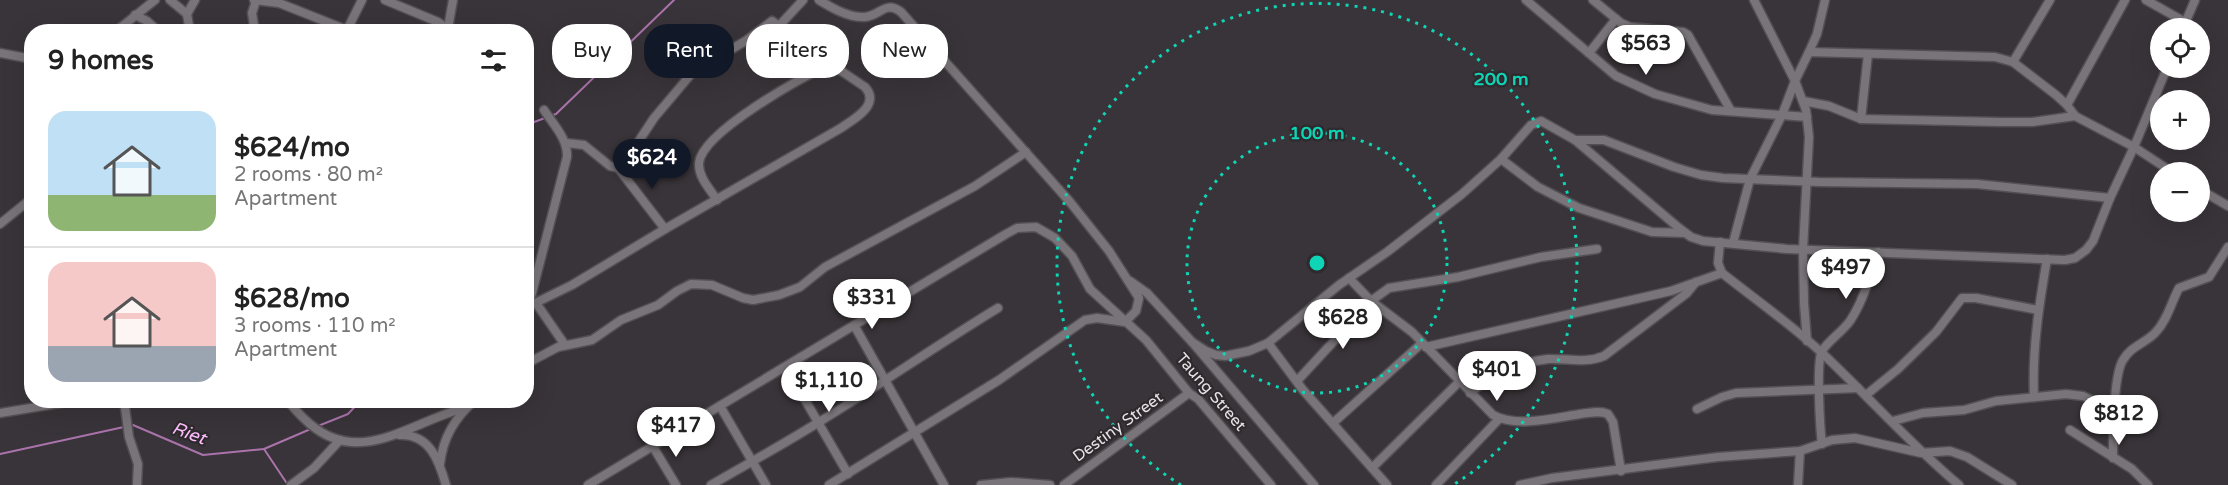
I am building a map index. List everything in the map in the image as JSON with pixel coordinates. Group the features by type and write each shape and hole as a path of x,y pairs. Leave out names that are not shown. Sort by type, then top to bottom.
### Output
{"street":[{"path":"124,24 155,0"},
{"path":"170,0 187,14"},
{"path":"189,24 187,14 195,0"},
{"path":"253,24 251,18 255,0 279,3 329,24"},
{"path":"350,24 362,0"},
{"path":"385,0 437,24"},
{"path":"451,24 453,0"},
{"path":"781,24 803,0"},
{"path":"819,0 835,9 859,16 870,16 883,7 898,9 1076,210 1109,250 1139,298 1139,306 1125,322 1097,318 1085,320 999,380 829,485"},
{"path":"1526,0 1616,76 1655,94 1712,110 1807,117"},
{"path":"1593,0 1630,27 1683,32 1688,35 1731,111"},
{"path":"1754,0 1795,81 1807,117 1809,137 1803,249 1807,341"},
{"path":"1733,243 1750,179 1782,115 1809,52 1826,0"},
{"path":"2013,62 2050,0"},
{"path":"2067,105 2125,0"},
{"path":"2146,0 2173,18"},
{"path":"2187,18 2195,0"},
{"path":"135,15 150,24"},
{"path":"1589,53 1616,19"},
{"path":"618,168 658,113 692,74 746,41"},
{"path":"1809,52 1995,57 2013,62 2067,105 2075,116 2134,147 2157,162"},
{"path":"0,53 24,58"},
{"path":"1862,119 1868,54"},
{"path":"534,304 572,285 841,128 864,111 869,104 871,93 849,76"},
{"path":"717,200 699,171 699,159 705,147 743,115 802,78"},
{"path":"1192,342 1206,351 1226,356 1249,351 1268,343 1462,194 1501,159 1531,125 1541,121 1575,140 1685,233 1696,239 1803,249 2070,260 2086,250 2093,241 2109,198 2134,147 2163,78"},
{"path":"1803,101 1828,106 1862,119 2032,122 2075,116"},
{"path":"534,290 568,150 566,143 544,110"},
{"path":"1575,140 1604,140 1701,175 1806,182 1977,184 2109,198"},
{"path":"566,143 584,145 610,166 618,168 665,229"},
{"path":"534,359 565,345 592,340 621,320 658,305 691,284 712,285 753,300 779,295 800,287 825,267 975,186 1026,152"},
{"path":"1501,159 1538,186 1579,208 1652,232 1685,233"},
{"path":"2210,195 2228,206"},
{"path":"0,224 24,204"},
{"name":"Taung Street","path":"854,325 1006,234 1026,226 1044,230 1064,245 1090,289 1146,340 1189,393 1198,399 1268,482"},
{"path":"1720,242 1718,263 1722,273 1821,352 1893,421 1921,453 1959,485"},
{"path":"2113,458 2115,411 2121,363 2127,353 2155,333 2164,321 2179,288 2209,278 2225,261 2228,247"},
{"path":"1297,381 1371,301 1389,288 1458,277 1541,257 1597,249"},
{"path":"1822,444 1821,352 1852,319 1864,294 1878,252"},
{"path":"2034,397 2033,356 2047,259"},
{"path":"1333,423 1424,345 1671,291 1722,273"},
{"path":"1349,279 1371,301 1402,323 1485,409 1499,419 1526,421 1594,412 1608,414 1613,422 1621,471"},
{"path":"1129,280 1147,293 1192,342 1314,485"},
{"path":"1470,393 1509,370 1531,362 1549,359 1594,360 1604,356 1678,300 1696,282"},
{"path":"1866,395 1898,369 1936,332 1962,298 1976,298 2038,310"},
{"path":"711,485 819,423 909,366 929,350 998,308"},
{"path":"534,310 565,345"},
{"path":"588,485 601,483 652,445 854,325 944,485"},
{"path":"1268,343 1297,381 1388,485"},
{"path":"786,367 848,474"},
{"path":"1372,468 1459,382"},
{"path":"1697,409 1722,396 1736,393 1858,388"},
{"name":"Destiny Street","path":"1064,485 1189,393"},
{"path":"1893,421 1923,413 1964,410 1996,401 2066,394 2083,396 2115,411"},
{"path":"720,406 766,485"},
{"path":"0,413 30,408"},
{"path":"124,408 129,437 138,464 137,485"},
{"path":"293,408 320,433 329,438 369,442 397,435 459,408"},
{"path":"440,465 442,447 448,432 466,408"},
{"path":"1436,485 1499,419"},
{"path":"2070,430 2132,469 2148,485"},
{"path":"397,435 421,439 440,465 446,485"},
{"path":"1520,485 1545,479 1718,457 1800,451 1855,438 1921,453 1950,451 1967,457 2012,485"},
{"path":"291,485 314,468 340,440"},
{"path":"652,445 676,485"},
{"path":"1798,485 1800,451"},
{"path":"981,485 999,482 1050,485"},
{"path":"1256,485 1268,482"}],"waterway":[{"name":"Riet","path":"534,122 556,114 674,0"},
{"name":"Riet","path":"318,426 348,414 354,408"},
{"name":"Riet","path":"0,454 133,425 203,455 264,449 313,428"},
{"path":"264,449 288,485"}]}
